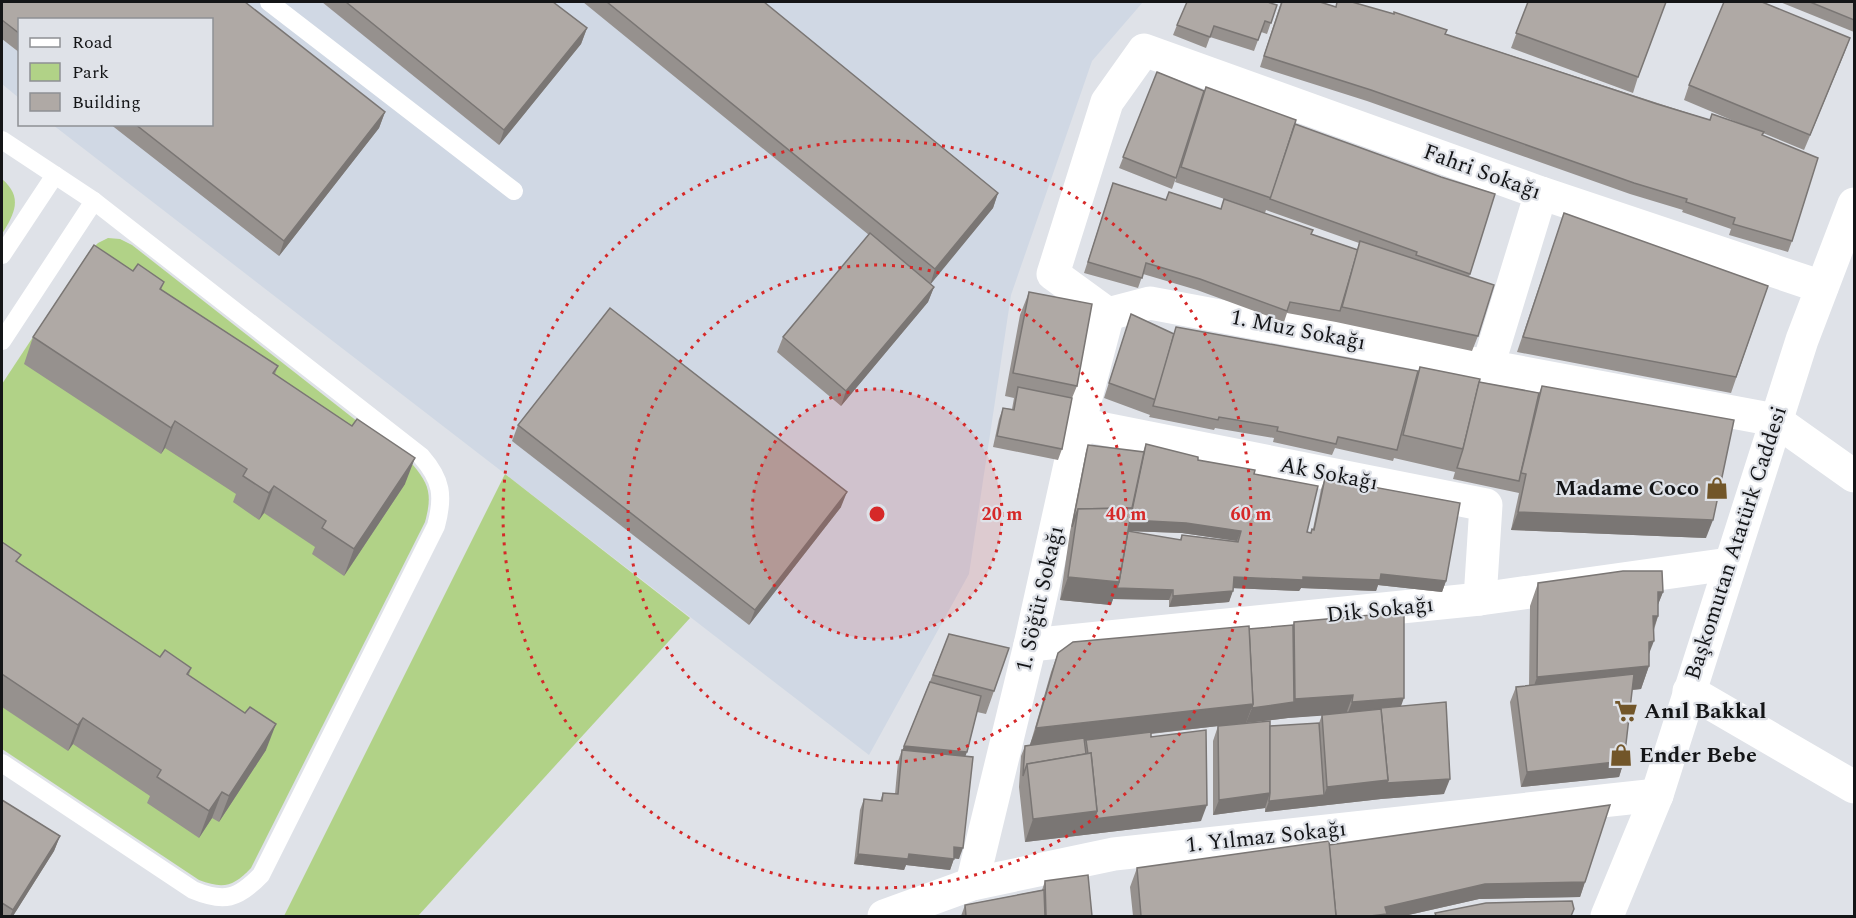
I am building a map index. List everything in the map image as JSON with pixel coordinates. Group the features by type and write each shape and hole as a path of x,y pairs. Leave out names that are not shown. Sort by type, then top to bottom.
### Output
{"street":[{"name":"Fahri Sokağı","path":"1108,314 1053,274 1107,102 1144,50 1541,193 1822,287"},
{"path":"1488,366 1541,193"},
{"name":"Başkomutan Atatürk Caddesi","path":"1607,916 1657,795 1775,420 1802,340 1854,204"},
{"name":"1. Muz Sokağı","path":"1108,314 1150,303 1775,420"},
{"name":"1. Söğüt Sokağı","path":"972,884 1030,645 1079,424 1108,314"},
{"path":"1775,420 1854,476"},
{"name":"Ak Sokağı","path":"1079,424 1486,505 1480,599"},
{"name":"Dik Sokağı","path":"1030,645 1480,599 1729,564"},
{"path":"1689,691 1854,787"},
{"name":"1. Yılmaz Sokağı","path":"884,916 972,884 1114,854 1657,795"}],"lane":[{"path":"269,2 514,191"},
{"path":"2,140 94,201 421,456 433,470 440,488 441,507 436,526 261,874 247,890 229,898 211,897 193,890 2,763"},
{"path":"2,255 55,175"},
{"path":"2,341 94,201"}],"shaded area":[{"path":"2,2 1143,2 1092,61 1011,295 969,574 869,755 54,126 213,126 213,18 18,18 18,97 2,84"}],"green space":[{"path":"2,179 13,192 15,205 2,234"},
{"path":"108,238 120,239 132,245 413,465 428,491 425,522 251,868 233,883 215,885 199,880 2,749 2,384 89,252 98,243"},
{"path":"505,474 690,618 418,916 284,916"}],"building":[{"path":"2,2 245,2 385,112 284,241 138,126 213,126 213,18 18,18 18,32 2,20"},
{"path":"346,2 553,2 587,28 504,130"},
{"path":"607,2 764,2 998,193 935,269"},
{"path":"1187,2 1271,2 1277,5 1271,23 1265,21 1258,40 1214,26 1210,37 1177,25"},
{"path":"1282,2 1320,2 1336,7 1337,2 1352,2 1394,14 1394,12 1447,30 1445,34 1657,104 1710,120 1712,114 1764,132 1762,135 1818,158 1792,241 1733,224 1735,218 1686,202 1687,199 1634,183 1371,90 1264,56"},
{"path":"1528,2 1666,2 1638,77 1516,33"},
{"path":"1724,2 1762,2 1850,38 1810,135 1689,85"},
{"path":"1810,2 1854,2 1854,20"},
{"path":"1157,72 1204,91 1176,178 1123,157"},
{"path":"1206,87 1296,120 1271,198 1181,167"},
{"path":"1295,124 1495,194 1470,274 1416,255 1417,252 1270,199"},
{"path":"1113,183 1166,200 1169,192 1221,209 1224,199 1313,230 1311,234 1358,250 1340,311 1290,302 1287,311 1200,279 1146,263 1142,278 1088,262"},
{"path":"1564,213 1768,286 1736,377 1523,337"},
{"path":"870,233 934,287 846,391 783,337"},
{"path":"1360,241 1494,285 1478,336 1342,307"},
{"path":"94,245 133,271 138,264 164,282 160,289 278,366 273,373 352,426 357,419 415,458 354,549 322,528 326,521 274,486 269,493 243,476 247,469 175,421 171,428 33,337"},
{"path":"1029,292 1092,304 1077,386 1013,373"},
{"path":"610,308 847,492 755,610 518,425"},
{"path":"1131,314 1174,334 1156,400 1109,383"},
{"path":"1176,327 1418,371 1397,450 1338,437 1336,444 1277,431 1278,427 1219,417 1218,420 1153,406"},
{"path":"1420,367 1480,379 1463,449 1403,435"},
{"path":"1479,382 1539,393 1519,481 1457,468"},
{"path":"1542,386 1734,420 1713,520 1518,512 1526,474 1521,473"},
{"path":"1018,387 1072,398 1062,449 997,436 1003,408 1014,410"},
{"path":"1146,444 1198,457 1198,460 1255,470 1254,474 1318,486 1307,532 1311,533 1312,529 1314,530 1325,478 1460,503 1446,581 1381,574 1380,580 1234,577 1233,591 1173,596 1173,590 1117,588 1128,531 1181,540 1182,535 1238,542 1241,531 1186,523 1130,520"},
{"path":"1088,445 1144,452 1132,508 1078,509 1072,527"},
{"path":"1132,508 1119,582 1068,577 1078,509"},
{"path":"2,542 21,555 16,561 160,657 165,650 191,668 187,674 245,713 250,707 276,724 229,796 222,792 209,811 157,777 161,770 83,718 78,725 2,674"},
{"path":"1623,571 1662,571 1663,592 1658,592 1658,616 1653,616 1654,641 1649,642 1649,666 1537,677 1538,583"},
{"path":"1404,612 1404,698 1352,702 1353,695 1295,699 1294,622"},
{"path":"1293,625 1294,702 1252,708 1249,629"},
{"path":"1249,626 1253,704 1036,728 1058,653 1073,642"},
{"path":"949,634 1009,648 994,691 933,675"},
{"path":"1634,674 1624,761 1527,772 1516,687"},
{"path":"930,682 981,696 967,752 904,746"},
{"path":"1446,702 1450,779 1387,783 1380,708"},
{"path":"1381,709 1388,780 1327,787 1322,715"},
{"path":"1270,721 1270,793 1219,800 1218,726"},
{"path":"1319,723 1324,795 1269,801 1270,726"},
{"path":"1206,730 1207,805 1094,819 1097,811 1091,753 1088,754 1086,740 1151,732 1151,737"},
{"path":"1084,738 1086,754 1027,764 1023,776 1025,746"},
{"path":"902,750 973,757 963,848 954,847 954,859 909,854 908,859 858,854 864,799 882,801 883,793 898,794"},
{"path":"1091,753 1097,811 1033,819 1027,764"},
{"path":"2,800 60,836 13,910 2,903"},
{"path":"1610,805 1585,882 1485,884 1385,907 1387,914 1336,916 1329,845"},
{"path":"1329,841 1336,916 1141,916 1137,868"},
{"path":"1088,875 1092,916 1046,916 1045,881"},
{"path":"1044,890 1045,916 966,916 965,905"},
{"path":"1572,901 1574,909 1571,916 1436,916 1435,913 1486,903"}],"place":[{"name":"Madame Coco","path":"1717,488"},
{"name":"Anıl Bakkal","path":"1626,711"},
{"name":"Ender Bebe","path":"1621,755"}]}
